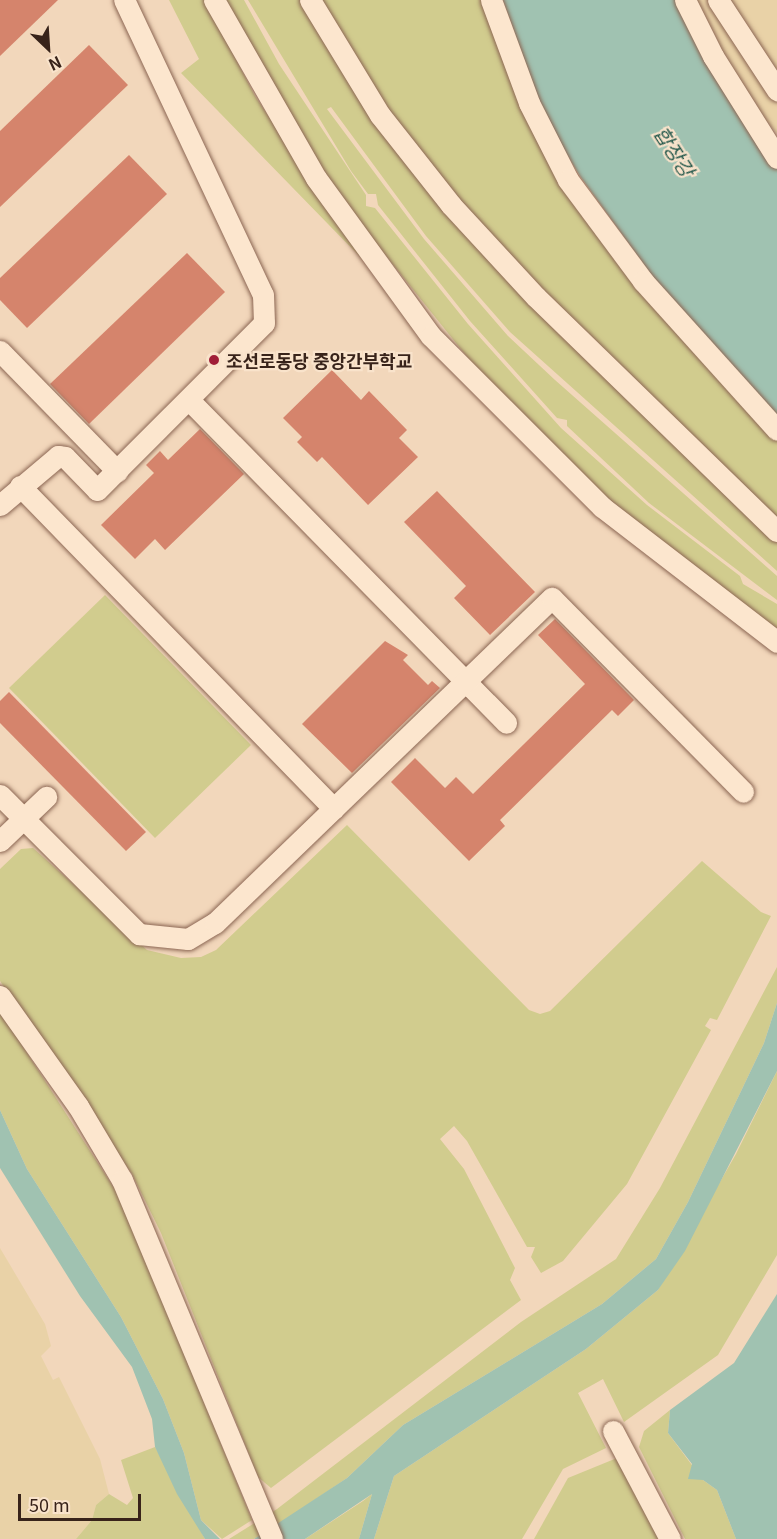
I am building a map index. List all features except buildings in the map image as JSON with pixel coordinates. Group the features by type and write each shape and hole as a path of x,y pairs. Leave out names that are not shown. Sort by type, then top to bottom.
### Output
{"street":[{"path":"58,456 65,457 97,490 256,336 267,309 124,0"},
{"path":"214,0 316,178 431,336 602,507 777,642"},
{"path":"310,0 380,115 451,205 536,297 777,531"},
{"path":"491,0 529,103 568,180 643,281 777,430"},
{"path":"685,0 713,56 777,158"},
{"path":"718,0 777,90"},
{"path":"0,351 117,471"},
{"path":"190,401 507,723"},
{"path":"0,505 58,456 68,436 68,421"},
{"path":"20,486 334,809"},
{"path":"0,795 125,924 139,934 173,941 194,936 215,923 552,597 743,792"},
{"path":"0,841 46,797"},
{"path":"0,996 78,1106 122,1180 272,1539"},
{"path":"614,1431 670,1539"}],"shaded area":[{"path":"169,0 205,0 255,96 365,262 181,73 199,59"},
{"path":"219,0 244,0 279,64 366,195 366,206 375,208 468,324 561,428 647,505 740,576 743,584 777,604 777,635 638,529 509,409 317,170"},
{"path":"248,0 305,0 376,119 777,538 777,571 510,332 426,236 331,107 327,109 424,239 508,336 777,576 777,600 649,503 567,426 567,420 557,418 470,321 378,205 376,194 368,194 351,171"},
{"path":"317,0 486,0 565,183 777,440 777,521 637,390 454,198 383,109"},
{"path":"693,0 714,0 777,96 777,133 746,98"},
{"path":"725,0 777,0 777,78"},
{"path":"105,595 251,745 155,838 9,688"},
{"path":"347,825 529,1010 540,1014 550,1011 702,861 761,912 771,916 717,1020 710,1018 705,1026 711,1030 627,1184 563,1261 541,1273 531,1257 535,1247 527,1247 467,1141 454,1126 440,1139 464,1169 515,1268 510,1280 521,1300 271,1488 258,1477 161,1233 132,1174 0,981 0,869 21,849 33,848 147,950 181,958 201,957 216,950"},
{"path":"777,967 777,1003 764,1043 688,1202 656,1259 602,1304 403,1425 347,1478 282,1522 254,1539 229,1539 277,1509 521,1322 616,1259 660,1188"},
{"path":"0,1011 121,1199 252,1520 222,1539 201,1520 184,1453 163,1399 121,1317 27,1169 0,1110"},
{"path":"777,1071 777,1255 718,1355 624,1422 603,1379 578,1393 606,1448 563,1469 522,1539 374,1539 394,1476 586,1349 658,1290 736,1154"},
{"path":"0,1248 45,1324 51,1346 41,1356 53,1380 59,1377 100,1459 109,1494 96,1505 92,1520 76,1539 0,1539"},
{"path":"670,1410 668,1433 703,1480 717,1490 736,1539 685,1539 639,1447 644,1431"},
{"path":"155,1447 205,1539 76,1539 92,1520 96,1505 109,1494 127,1505 133,1498 121,1460"},
{"path":"617,1458 661,1539 534,1539 568,1478"},
{"path":"372,1494 359,1539 305,1539 363,1501"}],"water":[{"name":"합장강","path":"503,0 682,0 777,163 777,419 661,288 580,176 546,120"},
{"path":"777,1003 777,1071 685,1251 658,1290 586,1349 394,1476 374,1539 359,1539 372,1494 305,1539 254,1539 347,1478 403,1425 602,1304 656,1259 688,1202 764,1043"},
{"path":"0,1110 27,1169 121,1317 163,1399 184,1453 201,1520 220,1539 205,1539 177,1494 155,1447 152,1419 132,1367 80,1296 0,1168"},
{"path":"777,1294 777,1539 736,1539 717,1490 703,1480 688,1479 692,1464 668,1433 670,1410 734,1363"}],"place":[{"name":"조선로동당 중앙간부학교","path":"214,360"}]}
